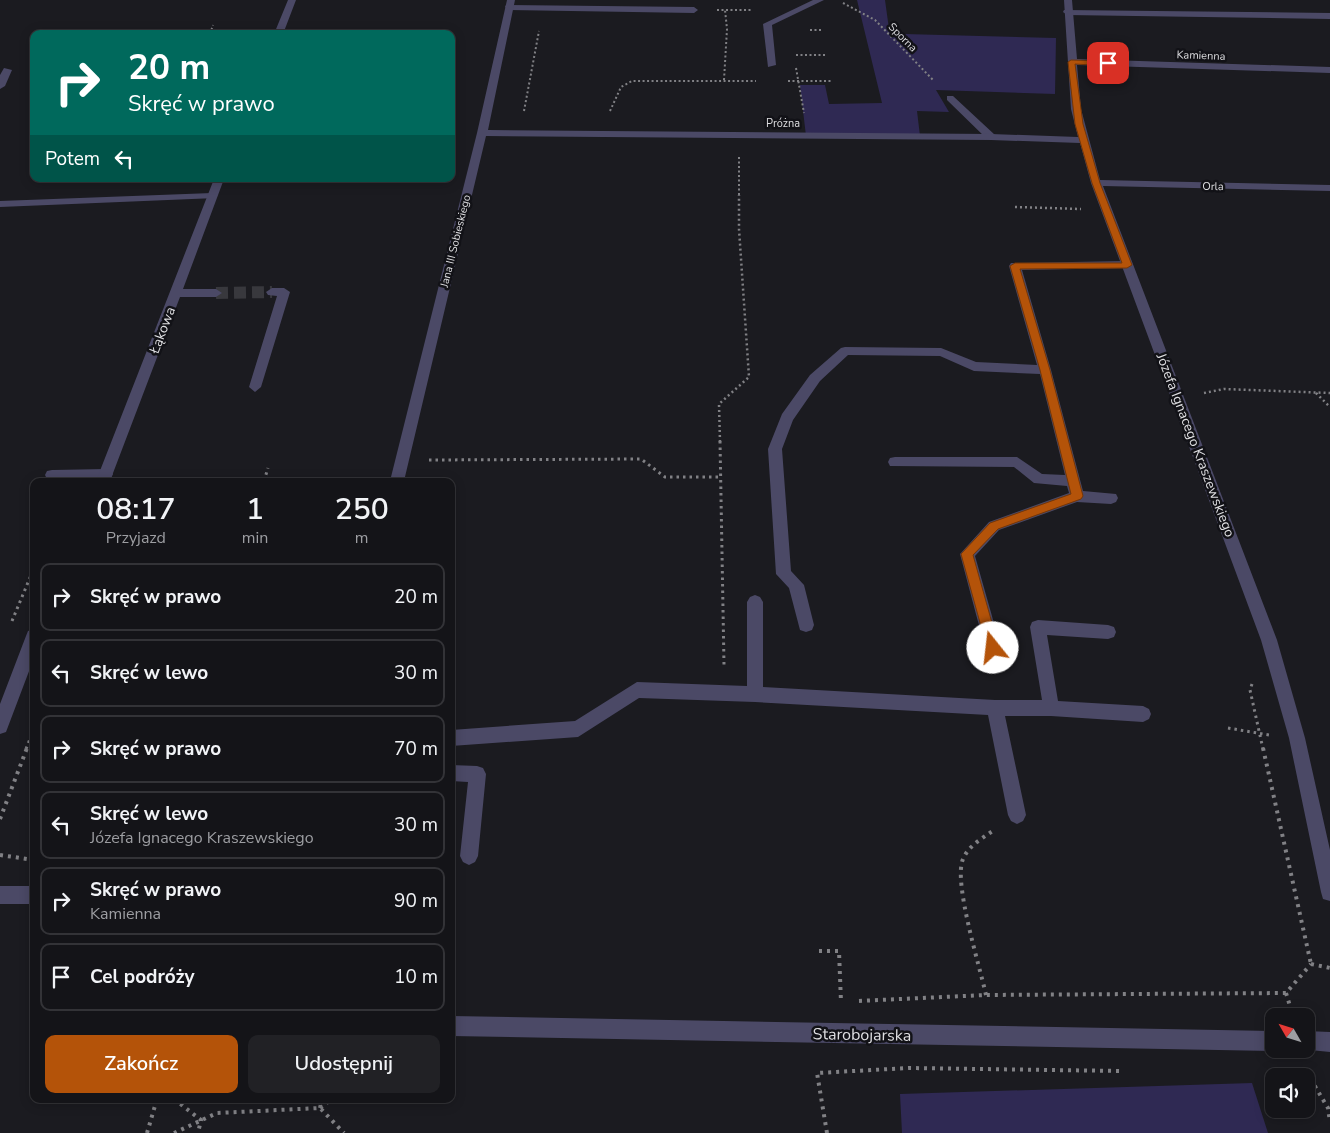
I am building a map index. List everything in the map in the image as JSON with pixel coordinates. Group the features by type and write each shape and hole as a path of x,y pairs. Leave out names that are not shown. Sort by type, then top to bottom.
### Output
{"street":[{"path":"280,30 292,0"},
{"path":"771,65 767,24 820,0"},
{"name":"Józefa Ignacego Kraszewskiego","path":"1068,0 1067,12 1076,109 1083,140 1096,183 1269,640 1297,738 1330,892"},
{"path":"510,3 543,8 694,10"},
{"name":"Jana III Sobieskiego","path":"398,478 482,133 510,3"},
{"path":"1067,12 1330,16"},
{"name":"Kamienna","path":"1071,62 1330,70"},
{"path":"0,86 7,70"},
{"path":"950,98 991,137"},
{"name":"Próżna","path":"482,133 991,137 1083,140"},
{"name":"Łąkowa","path":"105,478 218,182"},
{"name":"Orla","path":"1096,183 1330,188"},
{"path":"0,204 212,196"},
{"path":"1077,496 1045,370 1015,266 1127,265"},
{"path":"255,387 284,292 272,292"},
{"path":"176,293 216,293"},
{"path":"806,625 796,585 784,574 775,449 787,418 816,378 845,351 940,352 974,366 1045,370"},
{"path":"895,462 1017,462 1039,478 1074,481"},
{"path":"52,475 105,478"},
{"path":"993,648 967,554 994,526 1077,496 1111,498"},
{"path":"755,602 755,694"},
{"path":"1051,708 1038,627 1108,632"},
{"path":"0,726 30,647"},
{"path":"455,738 578,729 637,690 755,694 995,708 1051,708 1143,714"},
{"path":"995,708 1017,815"},
{"path":"455,773 477,774 469,856"},
{"path":"0,895 30,895"},
{"name":"Starobojarska","path":"455,1026 1265,1041"},
{"path":"1315,1041 1330,1042"}],"path":[{"name":"Sporna","path":"838,1 874,20 950,98"},
{"path":"519,134 543,8"},
{"path":"724,80 727,29 725,10"},
{"path":"211,30 213,25"},
{"path":"806,136 800,84 797,81 795,55 827,55"},
{"path":"589,134 612,109 621,87 632,81 760,81"},
{"path":"779,81 833,81"},
{"path":"724,693 719,404 749,377 739,228 739,147"},
{"path":"1014,208 1084,209 1081,200"},
{"path":"1181,404 1193,397 1224,389 1330,393"},
{"path":"1315,392 1330,407"},
{"path":"402,460 641,459 665,477 720,477"},
{"path":"265,478 268,468"},
{"path":"11,622 30,577"},
{"path":"1254,676 1250,690 1311,964"},
{"path":"1228,728 1297,738"},
{"path":"0,819 30,740"},
{"path":"986,995 961,882 962,862 974,844 1017,815"},
{"path":"0,855 30,859"},
{"path":"819,951 839,951 841,1002"},
{"path":"1311,964 1330,968"},
{"path":"832,1002 986,995 1286,993 1311,964"},
{"path":"1286,993 1291,1008"},
{"path":"827,1133 817,1073 909,1068 1128,1071"},
{"path":"1315,1085 1329,1108 1330,1122"},
{"path":"147,1133 156,1103"},
{"path":"179,1103 202,1120"},
{"path":"320,1108 321,1103"},
{"path":"174,1133 217,1113 320,1108 327,1103"},
{"path":"320,1108 344,1133"},
{"path":"198,1133 202,1120"}],"shaded area":[{"path":"857,0 885,0 889,29 904,34 1056,38 1055,94 936,90 949,112 917,111 920,136 806,136 800,85 825,85 829,104 882,103"},
{"path":"1252,1083 1268,1133 902,1133 900,1094"}],"tunnel":[{"path":"216,293 272,292"}],"route":[{"path":"993,648 967,554 994,526 1077,496 1045,370 1015,266 1127,265 1096,183 1079,124 1071,62 1108,63"}]}
